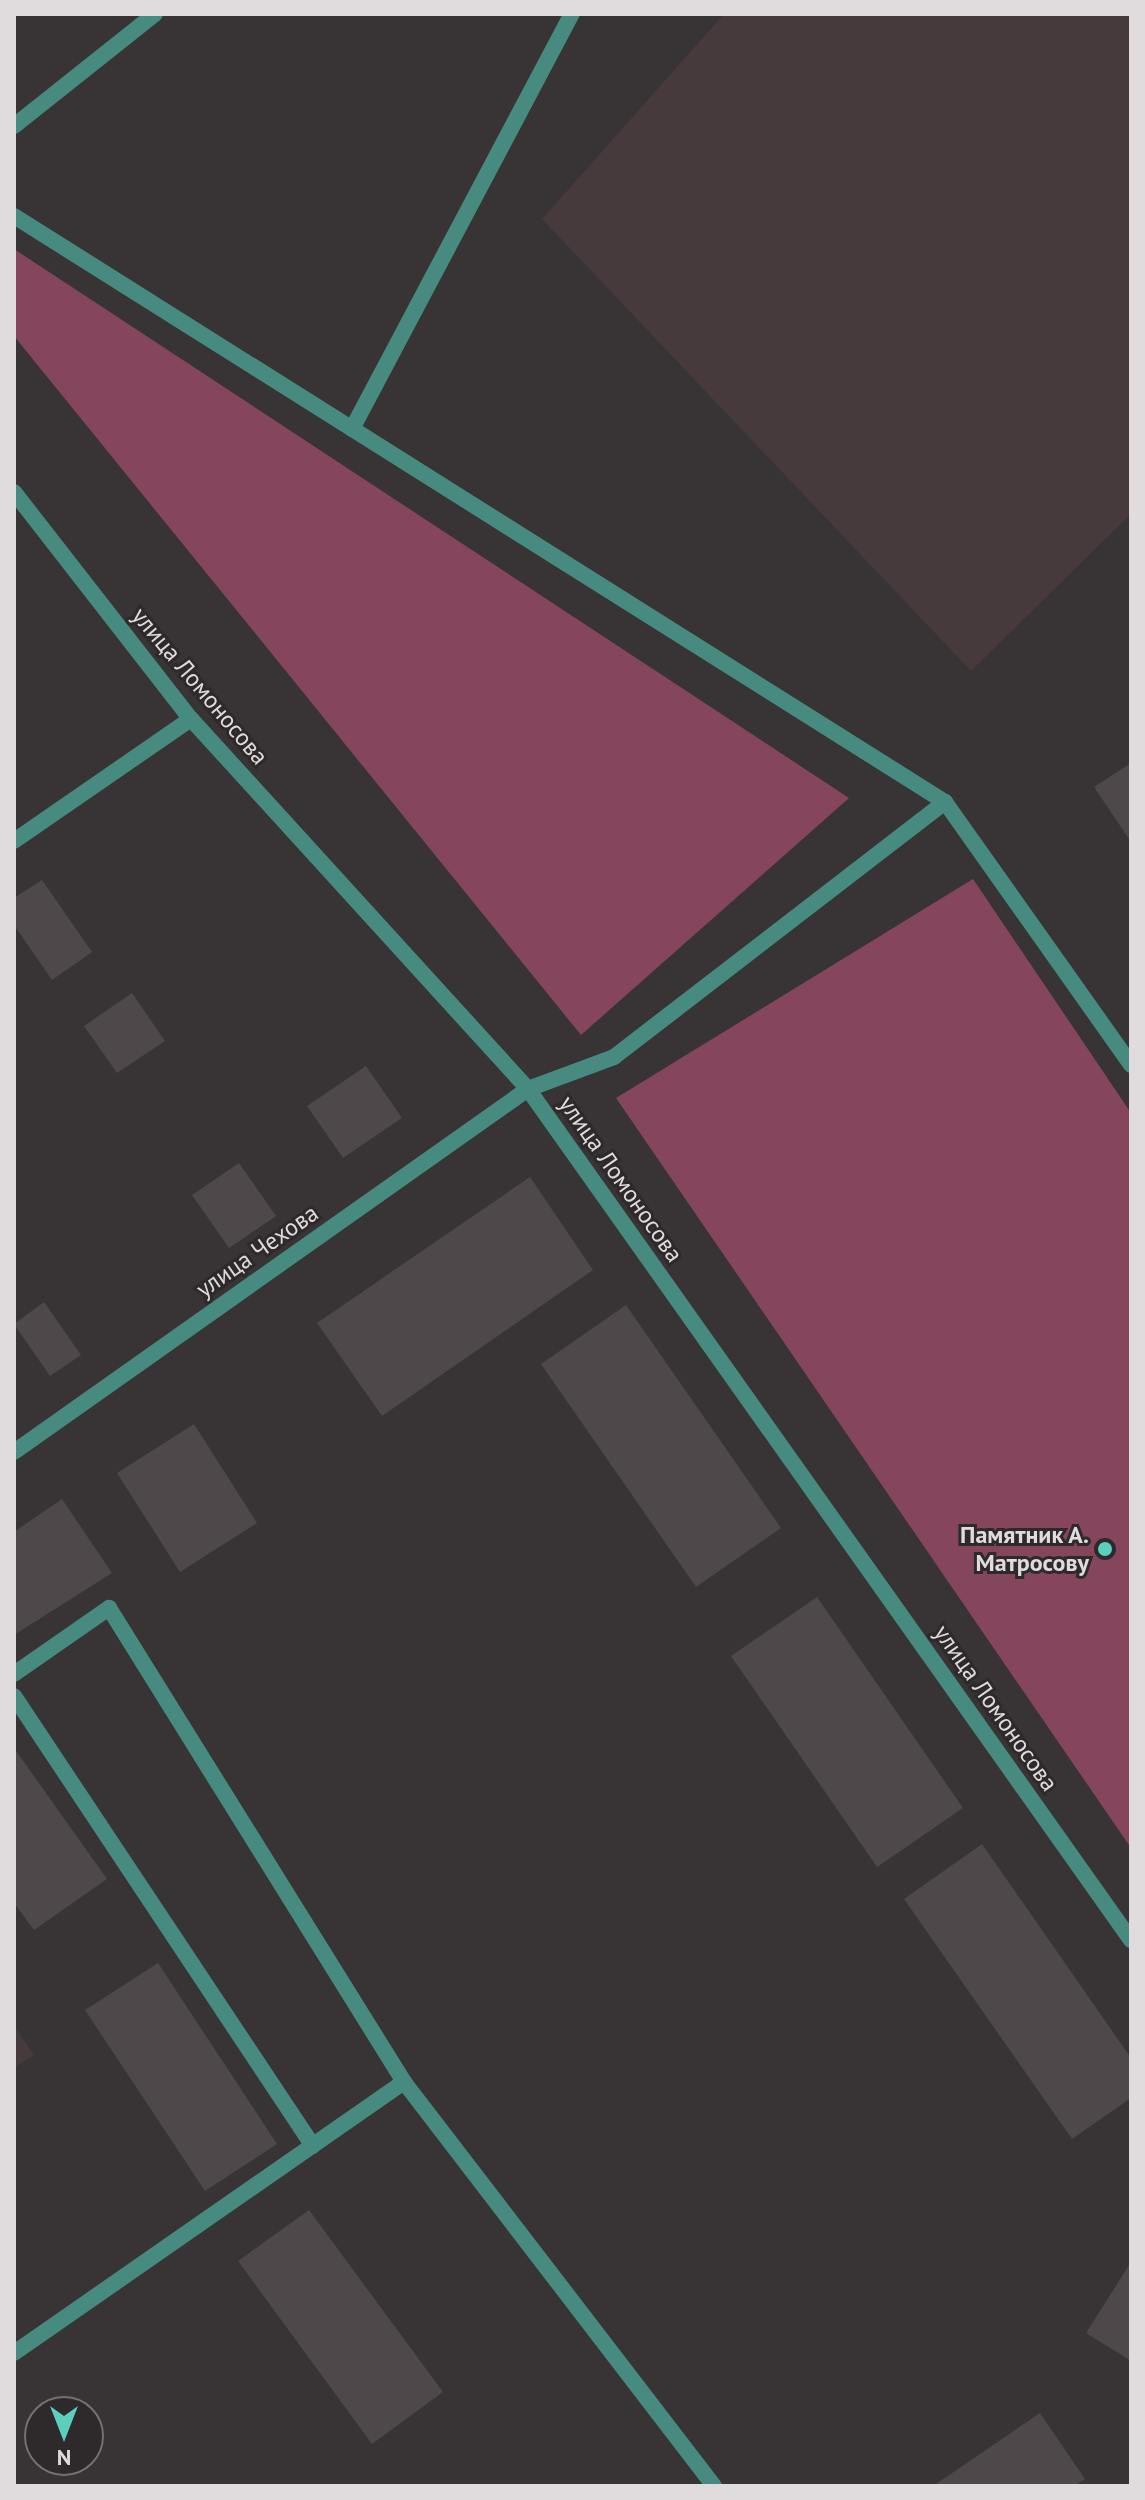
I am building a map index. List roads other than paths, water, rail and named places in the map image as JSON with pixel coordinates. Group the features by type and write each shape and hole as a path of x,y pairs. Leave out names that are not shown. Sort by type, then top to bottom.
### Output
{"street":[{"path":"14,126 155,14"},
{"path":"352,429 572,14"},
{"path":"14,216 945,802 1131,1065"},
{"name":"улица Ломоносова","path":"14,492 191,719 528,1089 1131,1940"},
{"path":"14,841 191,719"},
{"name":"улица Чехова","path":"14,1452 528,1089 614,1057 945,802"},
{"path":"14,1674 109,1608 404,2082 714,2486"},
{"path":"14,1696 313,2146"},
{"path":"14,2353 404,2082"}],"place":[{"name":"Памятник А. Матросову","path":"1105,1549"}]}
